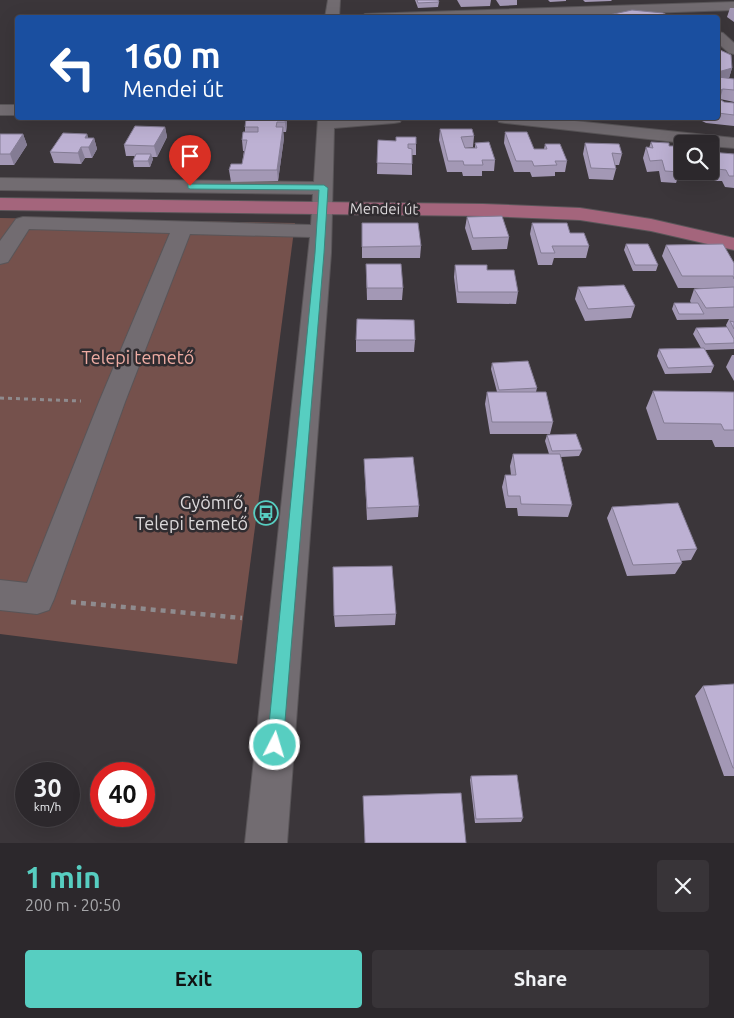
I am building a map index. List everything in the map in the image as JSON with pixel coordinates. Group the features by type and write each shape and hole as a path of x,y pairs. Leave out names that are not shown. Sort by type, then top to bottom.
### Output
{"main road":[{"name":"Mendei út","path":"0,204 484,210 580,214 651,225 734,244"}],"street":[{"path":"332,15 334,0"},
{"path":"452,15 734,6"},
{"path":"683,7 692,15"},
{"path":"720,38 734,50"},
{"path":"0,110 15,110"},
{"path":"266,843 322,209 324,120"},
{"path":"523,120 734,143"},
{"name":"Mendei út","path":"0,184 322,209"},
{"path":"0,257 23,223 183,226 322,209"},
{"path":"0,596 37,599 112,402 183,226"}],"path":[{"path":"0,398 112,402"},
{"path":"37,599 242,618"}],"green space":[{"name":"Telepi temető","path":"0,218 295,223 237,664 0,634"}],"building":[{"path":"417,0 438,0 439,2 418,3"},
{"path":"632,10 667,15 609,15"},
{"path":"720,50 731,55 732,68 720,71"},
{"path":"720,77 734,79 734,90 720,90"},
{"path":"720,99 724,102 734,103 734,115 720,113"},
{"path":"246,120 286,120 285,122 277,122 276,127 283,127 277,170 229,170 231,164 242,164 247,140 242,140 243,132 258,132 258,127 245,127"},
{"path":"135,126 165,127 154,146 124,145"},
{"path":"440,129 472,129 474,136 461,137 465,148 477,148 475,143 489,142 495,160 482,160 483,165 464,165 463,161 448,161"},
{"path":"505,132 527,132 534,149 547,149 545,144 560,144 567,161 555,161 557,165 534,166 532,161 516,161"},
{"path":"63,133 87,134 85,138 94,138 89,147 81,147 78,153 50,152"},
{"path":"0,134 23,134 10,154 0,154"},
{"path":"396,137 416,137 416,144 408,144 408,148 412,149 412,164 377,163 378,140 396,141"},
{"path":"651,142 669,143 669,146 674,146 674,172 665,171 662,160 650,161 646,147 653,148"},
{"path":"585,143 619,144 622,154 612,153 616,169 591,168"},
{"path":"719,153 734,154 734,176 729,176 726,170 719,169"},
{"path":"136,154 151,154 148,161 133,161"},
{"path":"502,216 509,237 473,238 467,217"},
{"path":"362,223 418,223 421,246 362,247"},
{"path":"532,223 567,223 570,233 584,233 589,246 552,246 555,253 541,253"},
{"path":"626,244 648,244 658,265 635,265"},
{"path":"723,244 734,263 734,279 733,276 682,276 666,245"},
{"path":"366,264 401,264 403,288 367,288"},
{"path":"455,265 487,265 487,270 514,270 518,292 458,292"},
{"path":"624,285 635,306 588,309 578,287"},
{"path":"734,287 734,307 706,308 694,289"},
{"path":"674,303 698,303 704,314 679,314"},
{"path":"357,319 414,320 415,340 356,340"},
{"path":"727,327 734,339 734,343 705,344 696,328"},
{"path":"704,348 714,366 668,368 659,349"},
{"path":"528,361 537,388 499,390 492,363"},
{"path":"653,391 734,392 734,430 724,430 721,424 664,423"},
{"path":"487,392 546,392 553,422 492,422"},
{"path":"576,434 582,450 552,451 547,435"},
{"path":"513,454 560,454 572,505 521,504 520,496 508,496 505,475 516,475"},
{"path":"413,457 419,506 367,508 364,459"},
{"path":"678,503 697,549 677,550 682,563 633,565 612,507"},
{"path":"392,566 396,614 334,616 333,567"},
{"path":"734,684 734,768 733,768 703,686"},
{"path":"517,775 523,818 476,819 471,776"},
{"path":"461,793 466,843 365,843 363,796"}],"place":[{"name":"Gyömrő, Telepi temető","path":"266,513"}],"route":[{"path":"190,186 324,188 320,253 275,745"}]}
